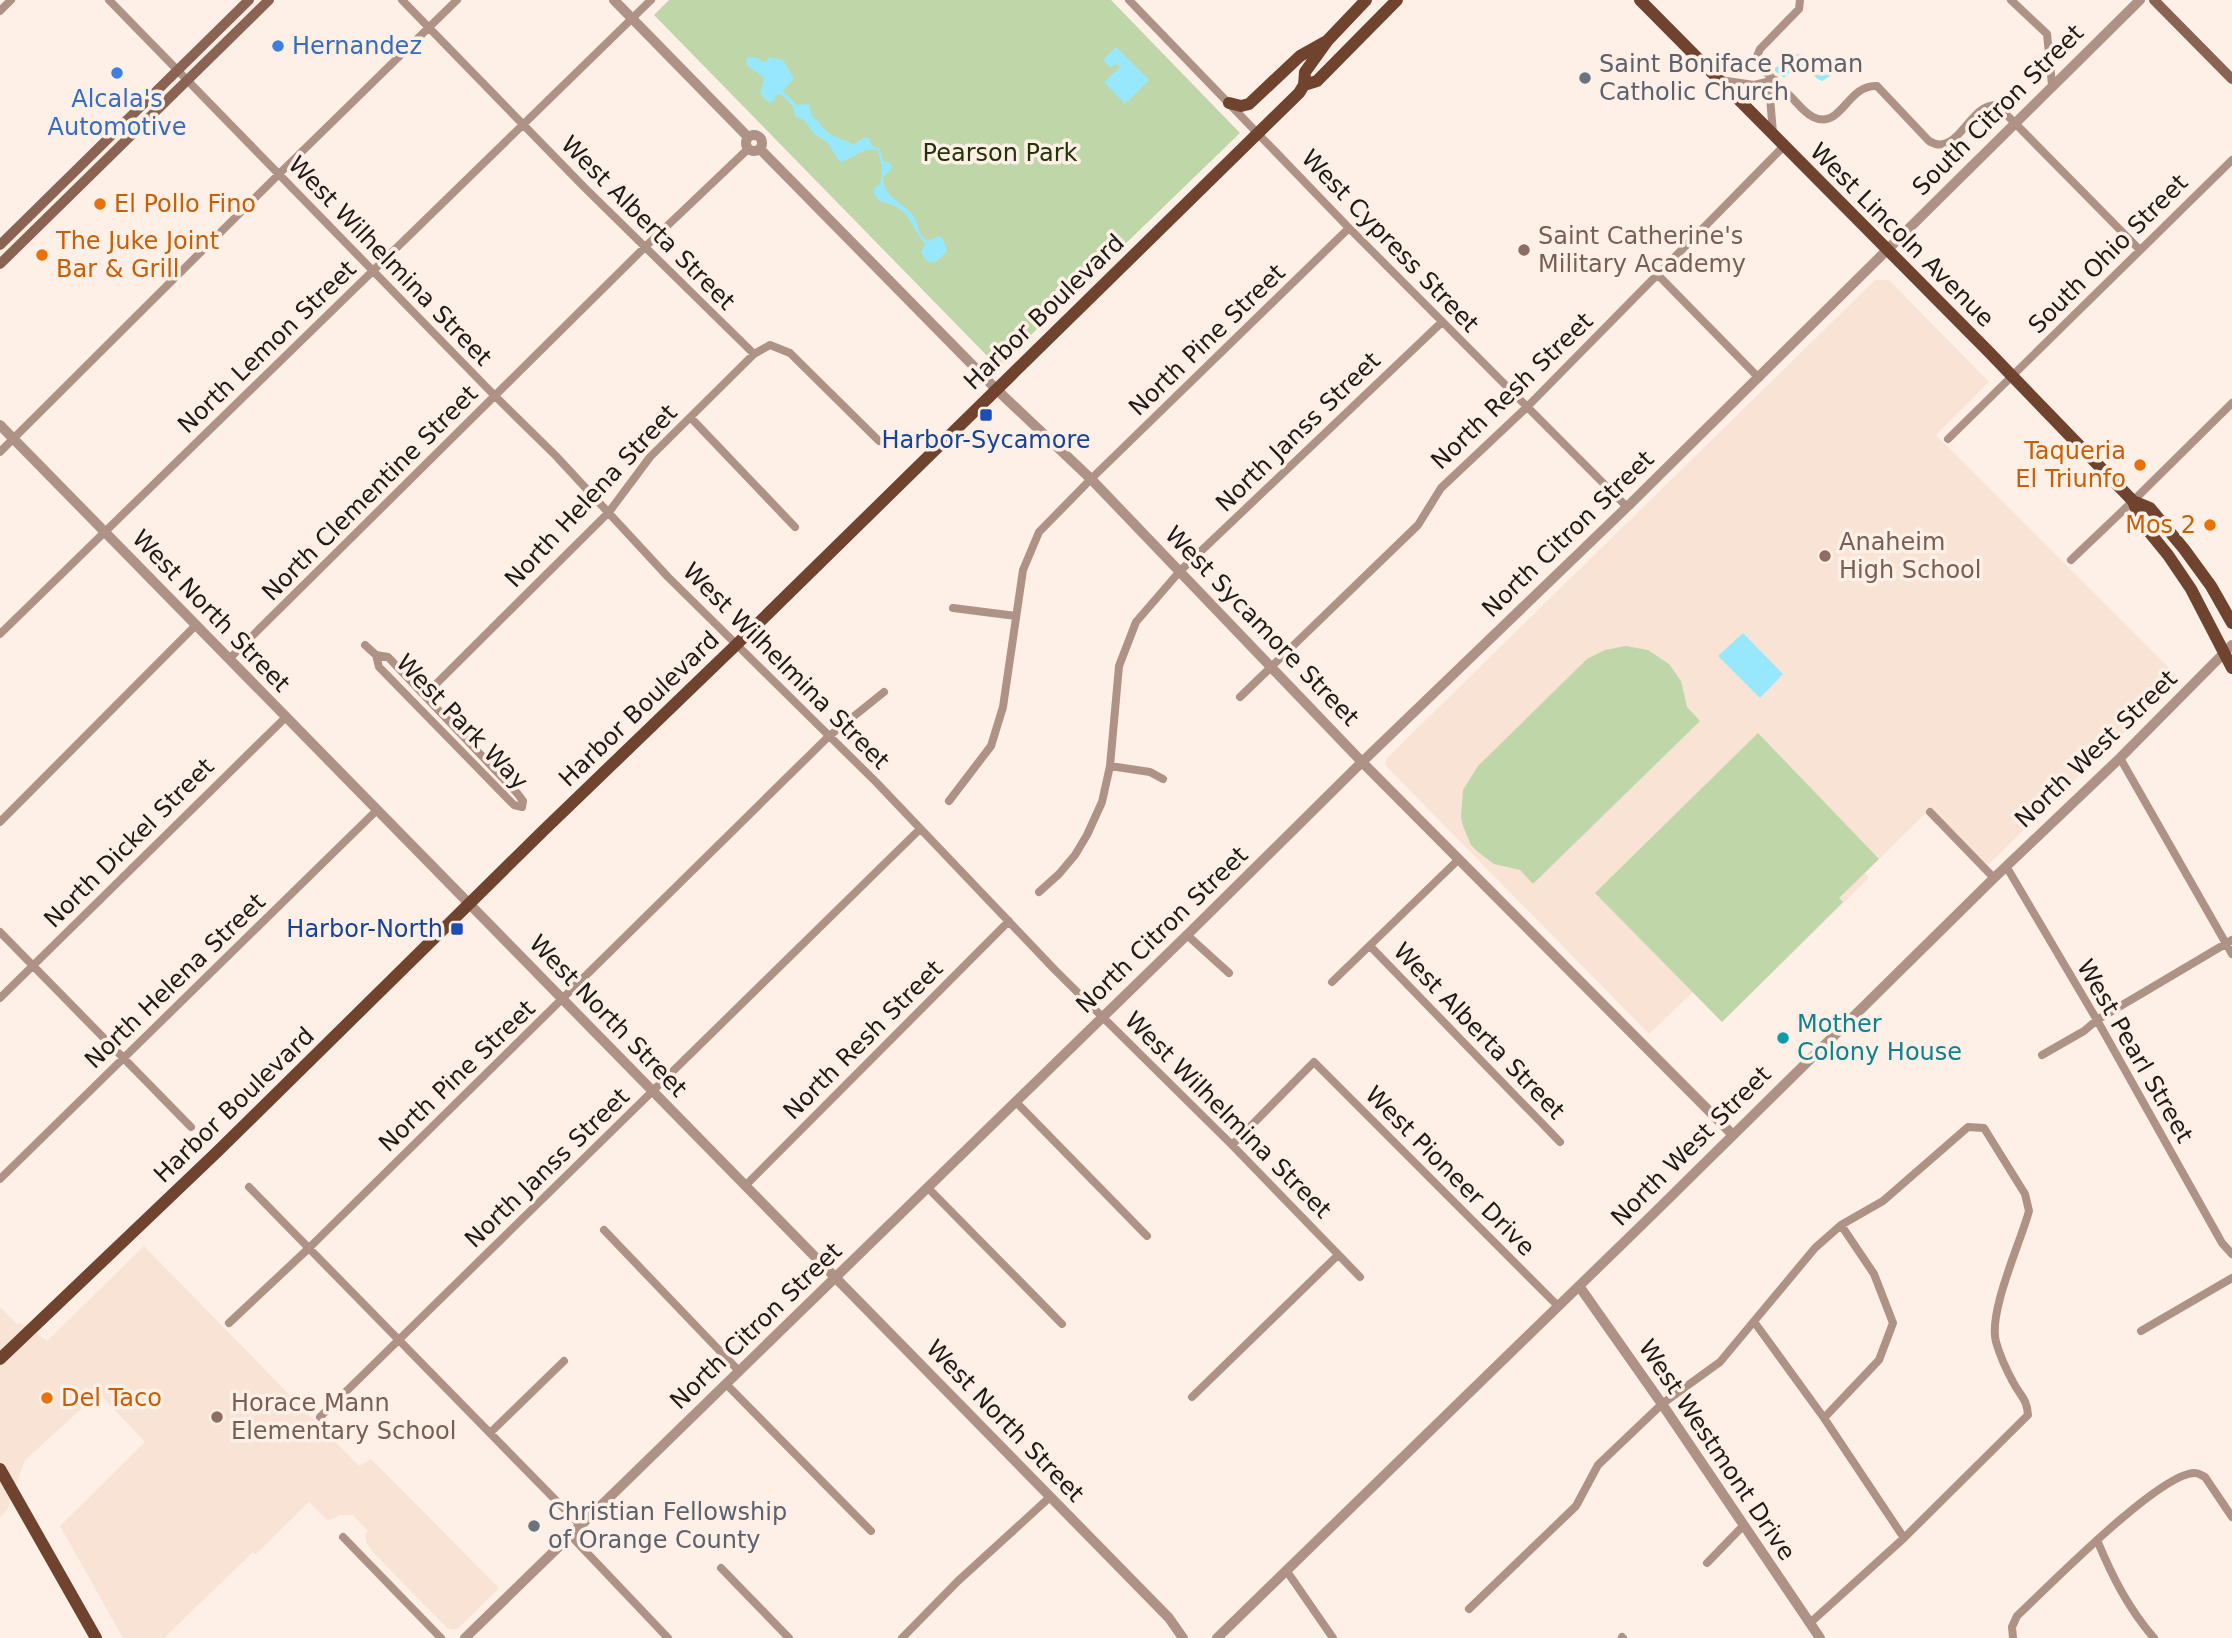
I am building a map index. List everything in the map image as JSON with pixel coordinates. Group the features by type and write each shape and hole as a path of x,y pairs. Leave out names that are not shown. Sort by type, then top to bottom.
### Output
{"main road":[{"path":"0,245 249,0"},
{"path":"0,264 269,0"},
{"name":"Harbor Boulevard","path":"0,1359 218,1151 1299,93 1304,85 1305,72 1328,40 1366,0"},
{"name":"West Lincoln Avenue","path":"1640,0 2133,501 2141,522 2168,555 2228,650 2232,668"},
{"path":"2154,0 2232,79"},
{"name":"Harbor Boulevard","path":"1304,85 1317,81 1391,2"},
{"path":"1229,103 1241,106 1250,104 1300,56 1328,40"},
{"name":"West Lincoln Avenue","path":"2133,501 2150,508 2184,549 2211,586 2232,624"},
{"path":"0,1469 96,1638"}],"street":[{"path":"0,11 11,0"},
{"name":"West Wilhelmina Street","path":"109,0 609,512 668,577 876,782 1055,970 1233,1145 1360,1277"},
{"name":"West Alberta Street","path":"402,0 754,354"},
{"path":"0,452 457,0"},
{"name":"West Sycamore Street","path":"614,0 748,137 753,135 761,138 763,144 760,149 996,388 1047,434 1362,762 1732,1134"},
{"name":"North Lemon Street","path":"0,634 651,0"},
{"name":"West Cypress Street","path":"1129,0 1349,228 1627,507"},
{"path":"1136,8 1144,0"},
{"path":"1800,0 1799,9 1758,52 1759,63 1810,115 1821,119 1835,116 1862,88 1880,86 1929,141 1939,146 1951,141 1989,105 1997,105 2140,250"},
{"path":"2011,0 2047,34 2052,85"},
{"name":"South Citron Street","path":"1886,250 2140,0"},
{"path":"1718,80 1754,85 1775,80"},
{"path":"1774,136 1770,97 1775,80"},
{"path":"748,137 748,149 754,152 760,149"},
{"name":"North Resh Street","path":"1240,697 1418,525 1441,488 1527,407 1784,146"},
{"name":"North Clementine Street","path":"229,659 645,247 748,149"},
{"name":"South Ohio Street","path":"1948,439 2232,160"},
{"name":"North Pine Street","path":"949,801 991,746 1003,707 1023,570 1039,533 1349,228"},
{"name":"North Citron Street","path":"465,1638 1627,507 1886,250"},
{"path":"1657,275 1759,378"},
{"name":"North Janss Street","path":"1039,891 1067,865 1087,835 1102,802 1111,766 1119,666 1136,622 1180,571 1442,322"},
{"path":"754,354 770,345 790,353 879,441"},
{"name":"North Helena Street","path":"425,695 609,512 650,457 754,354"},
{"path":"2071,560 2232,403"},
{"path":"691,418 795,527"},
{"name":"West North Street","path":"0,425 1169,1618 1183,1638"},
{"path":"953,608 1016,616"},
{"path":"0,822 196,625"},
{"name":"West Park Way","path":"365,645 376,655 388,657 425,695 517,793 523,801 522,807 514,805 379,667 376,655"},
{"name":"North West Street","path":"1217,1638 2228,650"},
{"name":"North Pine Street","path":"229,1323 309,1248 828,737 884,692"},
{"name":"North Dickel Street","path":"0,998 286,717"},
{"path":"2120,758 2229,942 2232,954"},
{"path":"1111,766 1150,772 1163,779"},
{"name":"North Helena Street","path":"0,1179 377,810"},
{"path":"1930,812 1994,878"},
{"name":"North Janss Street","path":"320,1417 920,829"},
{"path":"1332,982 1458,860"},
{"name":"West Pearl Street","path":"2006,866 2097,1020 2222,1243 2232,1254"},
{"name":"North Resh Street","path":"745,1186 1009,921"},
{"path":"0,932 191,1127"},
{"path":"1187,935 1229,973"},
{"path":"2042,1055 2229,942"},
{"name":"West Alberta Street","path":"1371,947 1560,1142"},
{"name":"West Pioneer Drive","path":"1233,1145 1314,1062 1558,1306"},
{"path":"1016,1102 1147,1236"},
{"path":"1469,1609 1576,1506 1598,1465 1662,1404 1720,1362 1815,1248 1841,1225 1883,1201 1968,1127 1984,1128 2025,1194 2029,1211 1996,1312 1995,1337 2015,1386 2028,1403 2028,1415 1904,1538 1810,1623"},
{"path":"249,1187 581,1526"},
{"path":"927,1187 1062,1324"},
{"path":"1824,1418 1878,1360 1893,1323 1874,1274 1841,1225"},
{"path":"604,1230 739,1371"},
{"path":"1192,1397 1338,1255"},
{"path":"2141,1331 2232,1278"},
{"name":"West Westmont Drive","path":"1579,1286 1662,1404 1819,1638"},
{"path":"1755,1323 1824,1418 1904,1538"},
{"path":"490,1433 564,1361"},
{"path":"726,1384 871,1531"},
{"path":"2013,1638 2012,1627 2017,1616 2134,1508 2182,1476 2194,1473 2205,1477 2232,1517"},
{"path":"902,1638 958,1581 1050,1497"},
{"path":"1707,1563 1744,1525"},
{"path":"343,1536 441,1638"},
{"path":"571,1536 668,1638"},
{"path":"2097,1541 2112,1577 2134,1615 2154,1638"},
{"path":"721,1568 789,1638"},
{"path":"1286,1570 1333,1638"}],"shaded area":[{"name":"Anaheim High School","path":"1875,280 1889,280 1989,382 1936,435 2179,678 1988,865 1931,808 1865,873 1869,878 1722,1022 1693,992 1649,1034 1385,763 1387,758"},
{"name":"Horace Mann Elementary School","path":"144,1246 359,1466 371,1459 499,1588 459,1628 447,1628 372,1551 366,1542 365,1534 368,1531 353,1515 340,1515 328,1521 309,1502 164,1638 123,1638 60,1526 145,1442 99,1393 25,1460 7,1510 0,1517 0,1307 17,1324 21,1323 47,1341"}],"green space":[{"name":"Pearson Park","path":"669,0 1111,0 1240,133 998,367 654,15"},
{"path":"1626,646 1648,650 1669,664 1681,681 1687,707 1700,721 1533,884 1520,870 1494,864 1471,845 1461,817 1463,790 1478,766 1587,659 1605,650"},
{"path":"1758,733 1879,859 1839,898 1843,902 1722,1022 1595,893"}],"water":[{"path":"1116,47 1149,80 1125,104 1104,82 1120,67 1116,63 1111,68 1103,60"},
{"path":"1798,54 1804,55 1812,64 1827,69 1839,62 1844,68 1822,81 1798,65 1784,78 1775,71 1775,68"},
{"path":"750,57 764,62 769,57 783,60 794,78 783,91 797,105 809,104 812,116 828,132 853,145 865,137 869,138 872,146 880,149 883,161 890,163 892,167 883,177 886,190 914,217 924,239 928,241 939,236 943,239 947,251 936,262 929,262 923,257 921,252 925,244 907,216 897,207 879,201 874,193 874,188 880,184 881,175 878,150 862,152 840,162 827,142 814,134 804,120 796,117 792,105 781,94 776,95 769,103 760,94 764,78 747,65 746,59"},
{"path":"1743,633 1783,674 1760,698 1718,656"}],"place":[{"name":"Hernandez","path":"278,46"},
{"name":"Alcala's Automotive","path":"117,73"},
{"name":"Saint Boniface Roman Catholic Church","path":"1585,78"},
{"name":"El Pollo Fino","path":"100,204"},
{"name":"Saint Catherine's Military Academy","path":"1524,250"},
{"name":"The Juke Joint Bar & Grill","path":"42,255"},
{"name":"Harbor-Sycamore","path":"986,415"},
{"name":"Taqueria El Triunfo","path":"2140,465"},
{"name":"Mos 2","path":"2210,525"},
{"name":"Anaheim High School","path":"1825,556"},
{"name":"Harbor-North","path":"457,929"},
{"name":"Mother Colony House","path":"1783,1038"},
{"name":"Del Taco","path":"47,1398"},
{"name":"Horace Mann Elementary School","path":"217,1417"},
{"name":"Christian Fellowship of Orange County","path":"534,1526"}]}
